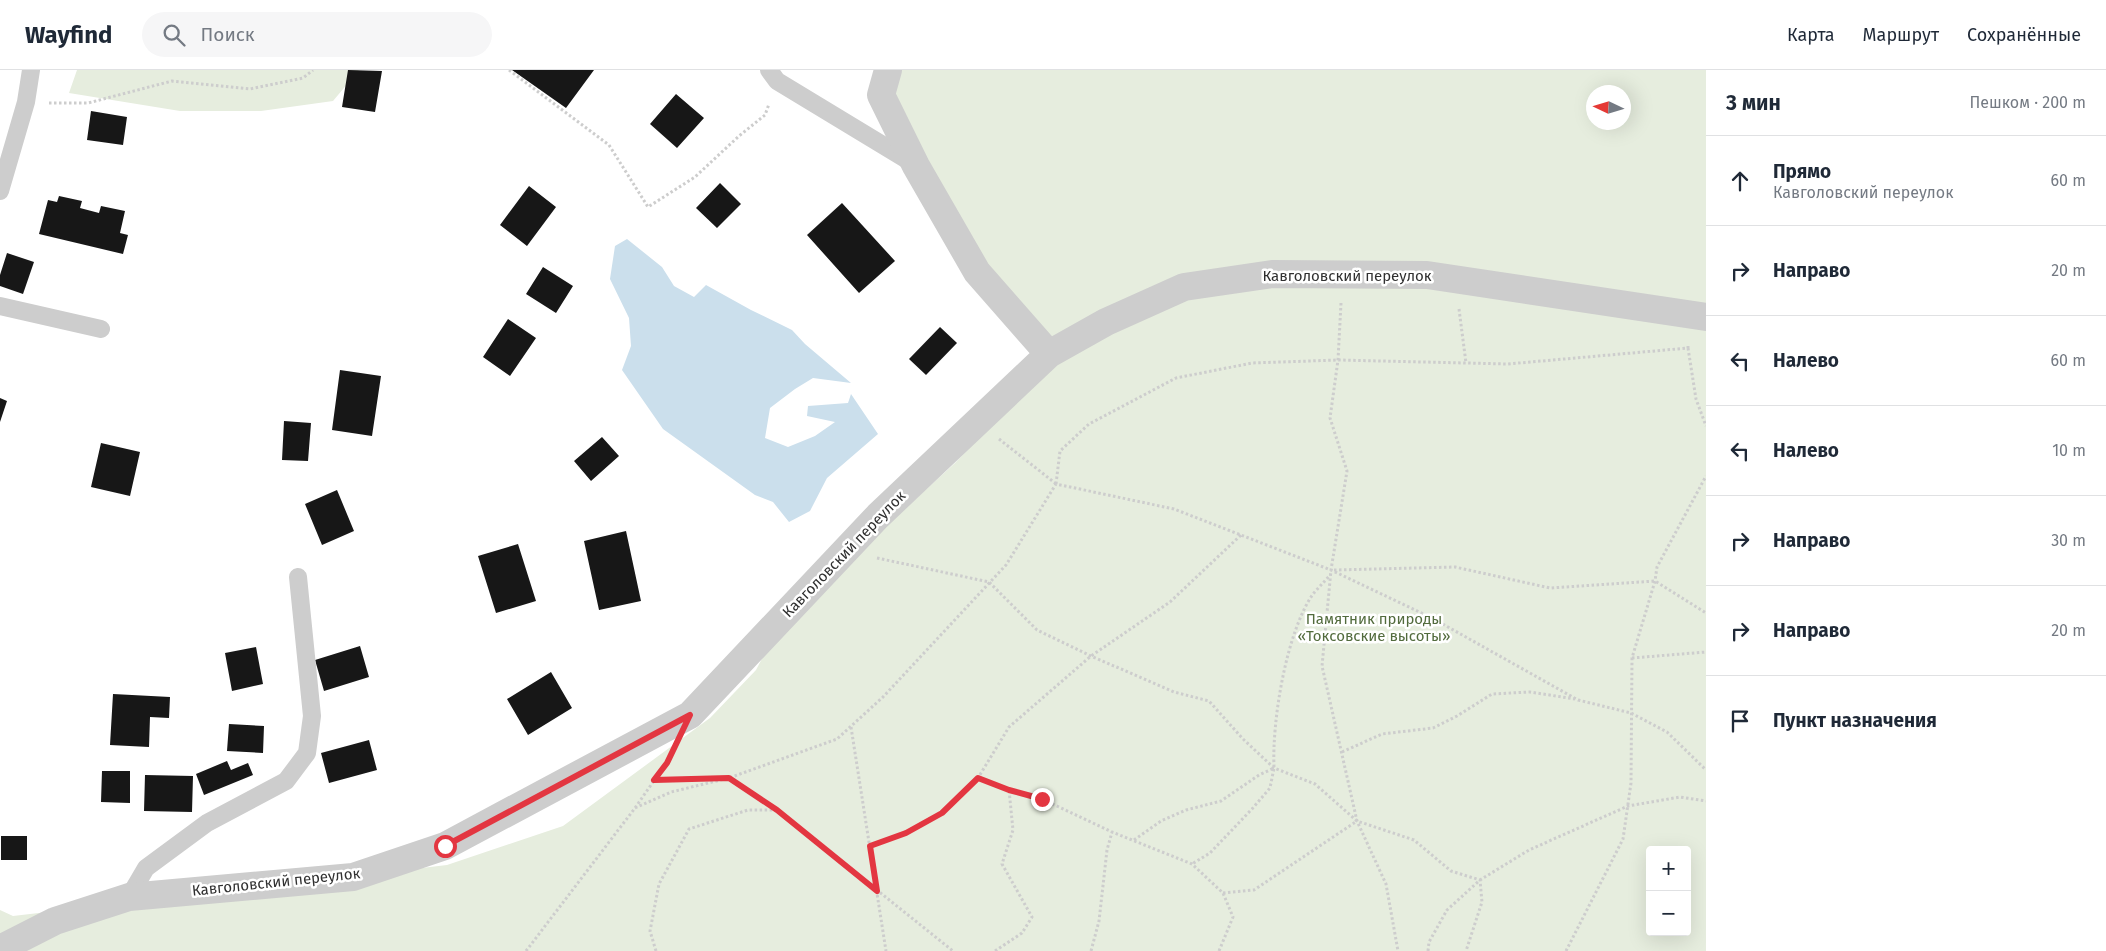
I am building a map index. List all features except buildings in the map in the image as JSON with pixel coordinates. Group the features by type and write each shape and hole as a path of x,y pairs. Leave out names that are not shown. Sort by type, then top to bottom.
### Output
{"street":[{"path":"888,70 882,95 916,166 977,272 1049,354"},
{"name":"Кавголовский переулок","path":"0,949 55,921 129,897 353,877 445,846 690,715 878,516 1049,354 1106,322 1184,288 1272,274 1427,275 1698,317"}],"lane":[{"path":"0,191 26,102 31,70"},
{"path":"773,76 916,166"},
{"path":"0,306 101,329"},
{"path":"129,897 146,868 207,822 286,781 307,753 312,716 298,577"}],"path":[{"path":"26,102 88,103 172,81 250,89 303,78 313,70"},
{"path":"509,70 609,145 648,207 695,177 739,136 765,115 773,76"},
{"path":"1342,275 1338,360 1330,418 1347,471 1331,572 1322,666 1357,821 1386,884 1398,951"},
{"path":"1456,278 1466,363"},
{"path":"1698,317 1688,348 1696,399 1706,426"},
{"path":"635,808 671,792 729,778 837,739 882,697 1006,564 1056,484 1060,451 1090,424 1176,378 1252,363 1338,360 1508,364 1688,348"},
{"path":"978,423 1056,484 1174,509 1331,572 1432,618 1578,700"},
{"path":"1566,951 1623,839 1631,783 1632,658 1655,581 1657,568 1706,476"},
{"path":"870,846 906,833 942,813 978,778 1009,727 1090,656 1170,602 1241,535"},
{"path":"845,551 989,582 1037,630 1090,656 1174,692 1209,701 1274,768 1315,784 1357,821 1414,840 1451,871 1480,880"},
{"path":"1192,864 1210,853 1270,788 1274,768 1273,745 1287,662 1298,624 1313,595 1331,572 1455,566 1550,588 1655,581 1706,613"},
{"path":"1632,658 1706,652"},
{"path":"1342,752 1382,734 1433,728 1457,716 1492,694 1530,692 1578,700 1631,713 1667,732 1706,770"},
{"path":"851,727 886,951"},
{"path":"526,951 635,808 671,755"},
{"path":"1134,840 1160,821 1186,810 1221,801 1259,775 1274,768"},
{"path":"654,780 729,778 777,810 953,951"},
{"path":"978,778 1009,790 1042,799 1112,832 1192,864 1223,893 1233,917 1219,951"},
{"path":"995,951 1022,933 1032,917 1002,864 1013,830 1009,790"},
{"path":"1428,951 1429,942 1447,910 1480,880 1529,850 1628,806 1680,797 1706,801"},
{"path":"656,951 650,931 659,884 689,828 748,810 777,810"},
{"path":"1223,893 1254,890 1357,821"},
{"path":"1091,951 1099,921 1107,850 1112,832"},
{"path":"1466,951 1482,902 1480,880"}],"green space":[{"path":"77,70 359,70 333,101 261,111 180,111 69,93"},
{"name":"Памятник природы «Токсовские высоты»","path":"897,70 1706,70 1706,951 0,951 0,910 13,916 447,865 563,826 710,718 756,670 781,622 955,463 996,420 1059,363 986,269 890,93"}],"water":[{"path":"627,239 662,267 674,286 694,297 706,285 792,330 805,344 851,383 813,378 770,408 765,438 788,447 815,436 835,422 807,416 808,406 848,403 851,394 878,434 827,478 810,511 789,522 773,502 755,495 663,429 622,370 631,346 629,318 610,279 615,246"}],"route":[{"path":"445,846 690,715 667,763 654,780 729,778 777,810 877,891 870,846 906,833 942,813 978,778 1009,790 1042,799"}]}
